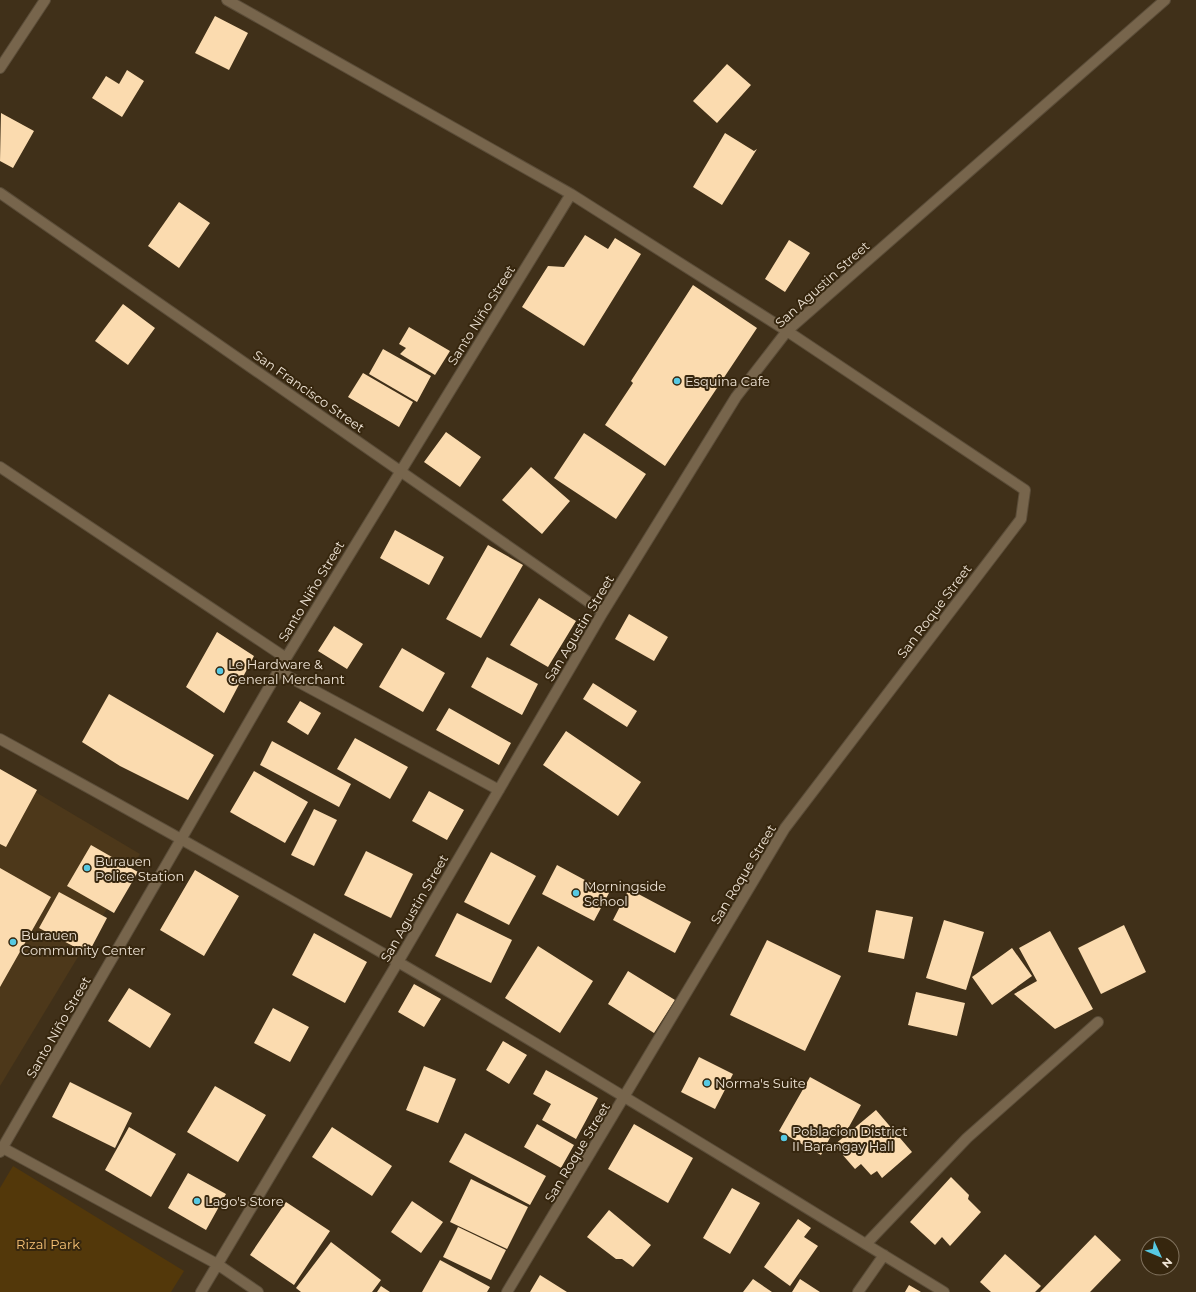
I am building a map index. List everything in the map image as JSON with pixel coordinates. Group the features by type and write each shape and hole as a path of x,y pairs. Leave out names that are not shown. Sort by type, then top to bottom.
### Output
{"street":[{"path":"0,68 45,0"},
{"path":"227,0 571,194 787,331"},
{"name":"San Agustin Street","path":"201,1292 398,962 603,612 736,397 787,331 1165,0"},
{"name":"San Francisco Street","path":"0,193 603,612"},
{"name":"Santo Niño Street","path":"1,1150 278,671 400,470 571,194"},
{"name":"San Roque Street","path":"507,1292 626,1097 785,828 1021,519 1025,490 787,331"},
{"path":"0,467 286,658"},
{"path":"278,671 499,790"},
{"path":"0,739 181,838 398,962 626,1097 944,1292"},
{"path":"866,1244 967,1138 1098,1022"},
{"path":"1,1150 217,1264 258,1292"},
{"path":"858,1292 884,1255"}],"shaded area":[{"path":"0,771 140,854 0,1086"}],"green space":[{"name":"Rizal Park","path":"13,1166 184,1271 171,1292 0,1292 0,1188"}],"building":[{"path":"215,16 248,33 229,70 195,53"},
{"path":"727,64 751,85 717,123 693,101"},
{"path":"127,70 144,81 122,117 92,98 106,76 119,84"},
{"path":"1,113 34,131 13,168 0,161"},
{"path":"725,133 754,151 757,149 722,205 693,187"},
{"path":"179,202 210,223 179,268 148,246"},
{"path":"585,235 608,249 615,238 641,254 584,346 522,307 548,266 564,267"},
{"path":"789,240 810,253 785,292 765,279"},
{"path":"693,285 757,328 665,466 605,425 633,383 631,381"},
{"path":"123,304 155,328 128,365 95,341"},
{"path":"409,327 450,351 435,375 400,354 406,348 399,344"},
{"path":"383,349 431,376 417,402 369,374"},
{"path":"363,373 413,402 399,427 348,397"},
{"path":"446,432 481,457 460,487 424,462"},
{"path":"584,433 646,474 616,519 554,478"},
{"path":"531,467 570,501 542,534 502,500"},
{"path":"395,530 444,557 429,585 380,558"},
{"path":"488,545 523,565 481,638 446,619"},
{"path":"539,598 576,621 548,667 510,645"},
{"path":"629,614 668,637 654,661 615,639"},
{"path":"334,626 363,644 347,669 318,651"},
{"name":"Le Hardware & General Merchant","path":"217,632 254,656 224,713 186,687"},
{"path":"402,648 445,673 423,712 379,687"},
{"path":"487,657 538,684 522,715 471,687"},
{"path":"593,683 637,711 627,727 583,699"},
{"path":"109,694 214,755 188,800 120,766 82,742"},
{"path":"300,701 321,713 308,735 287,722"},
{"path":"449,708 511,743 499,765 436,730"},
{"path":"566,731 641,782 618,816 543,765"},
{"path":"355,738 408,767 390,799 337,769"},
{"path":"272,741 351,784 339,807 260,765"},
{"path":"0,769 37,790 6,847 0,844"},
{"path":"254,771 308,802 285,843 230,812"},
{"path":"429,791 464,810 447,840 412,821"},
{"path":"314,809 337,820 314,866 291,855"},
{"path":"91,845 138,872 114,913 67,886"},
{"path":"366,851 413,874 391,918 344,895"},
{"path":"491,852 536,876 509,925 464,902"},
{"name":"Morningside School","path":"557,865 609,893 594,921 542,894"},
{"name":"Burauen Community Center","path":"0,868 51,897 0,987"},
{"path":"195,870 239,896 204,956 160,930"},
{"path":"629,889 691,922 675,953 613,920"},
{"path":"59,892 107,918 88,954 39,928"},
{"path":"876,910 913,917 904,959 868,952"},
{"path":"457,913 512,940 491,983 435,956"},
{"path":"944,920 984,932 966,990 926,978"},
{"path":"1124,925 1146,972 1101,994 1078,948"},
{"path":"1050,931 1093,1009 1055,1029 1014,994 1037,981 1019,948"},
{"path":"314,933 367,962 345,1003 292,975"},
{"path":"767,940 841,976 805,1051 730,1015"},
{"path":"538,946 593,981 560,1033 505,998"},
{"path":"1012,948 1032,976 992,1005 972,977"},
{"path":"628,971 675,1000 654,1033 608,1004"},
{"path":"414,984 441,999 424,1027 398,1012"},
{"path":"129,988 171,1014 150,1048 108,1021"},
{"path":"916,992 965,1003 957,1036 908,1025"},
{"path":"273,1008 309,1027 290,1062 254,1043"},
{"path":"503,1041 527,1055 509,1084 486,1070"},
{"name":"Norma's Suite","path":"699,1057 733,1074 715,1109 681,1092"},
{"path":"424,1066 456,1079 438,1123 406,1110"},
{"path":"546,1070 598,1098 576,1139 542,1120 551,1104 533,1094"},
{"path":"810,1077 861,1105 845,1134 835,1128 821,1155 779,1131"},
{"path":"70,1082 132,1113 115,1148 52,1117"},
{"path":"215,1086 266,1115 238,1162 187,1132"},
{"path":"876,1110 912,1152 882,1178 877,1171 871,1175 861,1164 855,1169 834,1145"},
{"path":"537,1124 574,1145 561,1168 524,1147"},
{"path":"634,1124 693,1158 668,1203 608,1169"},
{"path":"129,1127 176,1154 151,1197 105,1170"},
{"path":"332,1127 392,1166 372,1196 312,1157"},
{"path":"465,1133 546,1176 530,1205 449,1162"},
{"name":"Lago's Store","path":"188,1173 226,1194 206,1230 168,1208"},
{"path":"951,1177 969,1195 968,1199 981,1212 950,1246 942,1237 935,1245 910,1222"},
{"path":"471,1179 528,1207 507,1249 450,1222"},
{"path":"732,1188 760,1203 730,1254 703,1238"},
{"path":"412,1201 443,1222 421,1253 391,1232"},
{"path":"286,1202 330,1231 294,1285 250,1255"},
{"path":"609,1210 651,1245 633,1267 622,1259 616,1259 587,1237"},
{"path":"798,1219 811,1228 804,1237 818,1246 790,1286 764,1267"},
{"path":"458,1227 506,1250 491,1280 443,1257"},
{"path":"1095,1235 1121,1260 1090,1292 1040,1292"},
{"path":"331,1242 381,1280 372,1292 301,1292 296,1288"},
{"path":"1005,1254 1041,1286 1035,1292 991,1292 980,1282"},
{"path":"440,1260 490,1287 487,1292 422,1292"},
{"path":"540,1275 567,1292 530,1292"},
{"path":"753,1279 772,1292 743,1292"},
{"path":"800,1279 820,1292 792,1292"},
{"path":"909,1285 921,1292 905,1292"},
{"path":"381,1286 390,1292 377,1292"}],"place":[{"name":"Esquina Cafe","path":"677,381"},
{"name":"Le Hardware & General Merchant","path":"220,671"},
{"name":"Burauen Police Station","path":"87,868"},
{"name":"Morningside School","path":"576,893"},
{"name":"Burauen Community Center","path":"13,942"},
{"name":"Norma's Suite","path":"707,1083"},
{"name":"Poblacion District II Barangay Hall","path":"784,1138"},
{"name":"Lago's Store","path":"197,1201"}]}
